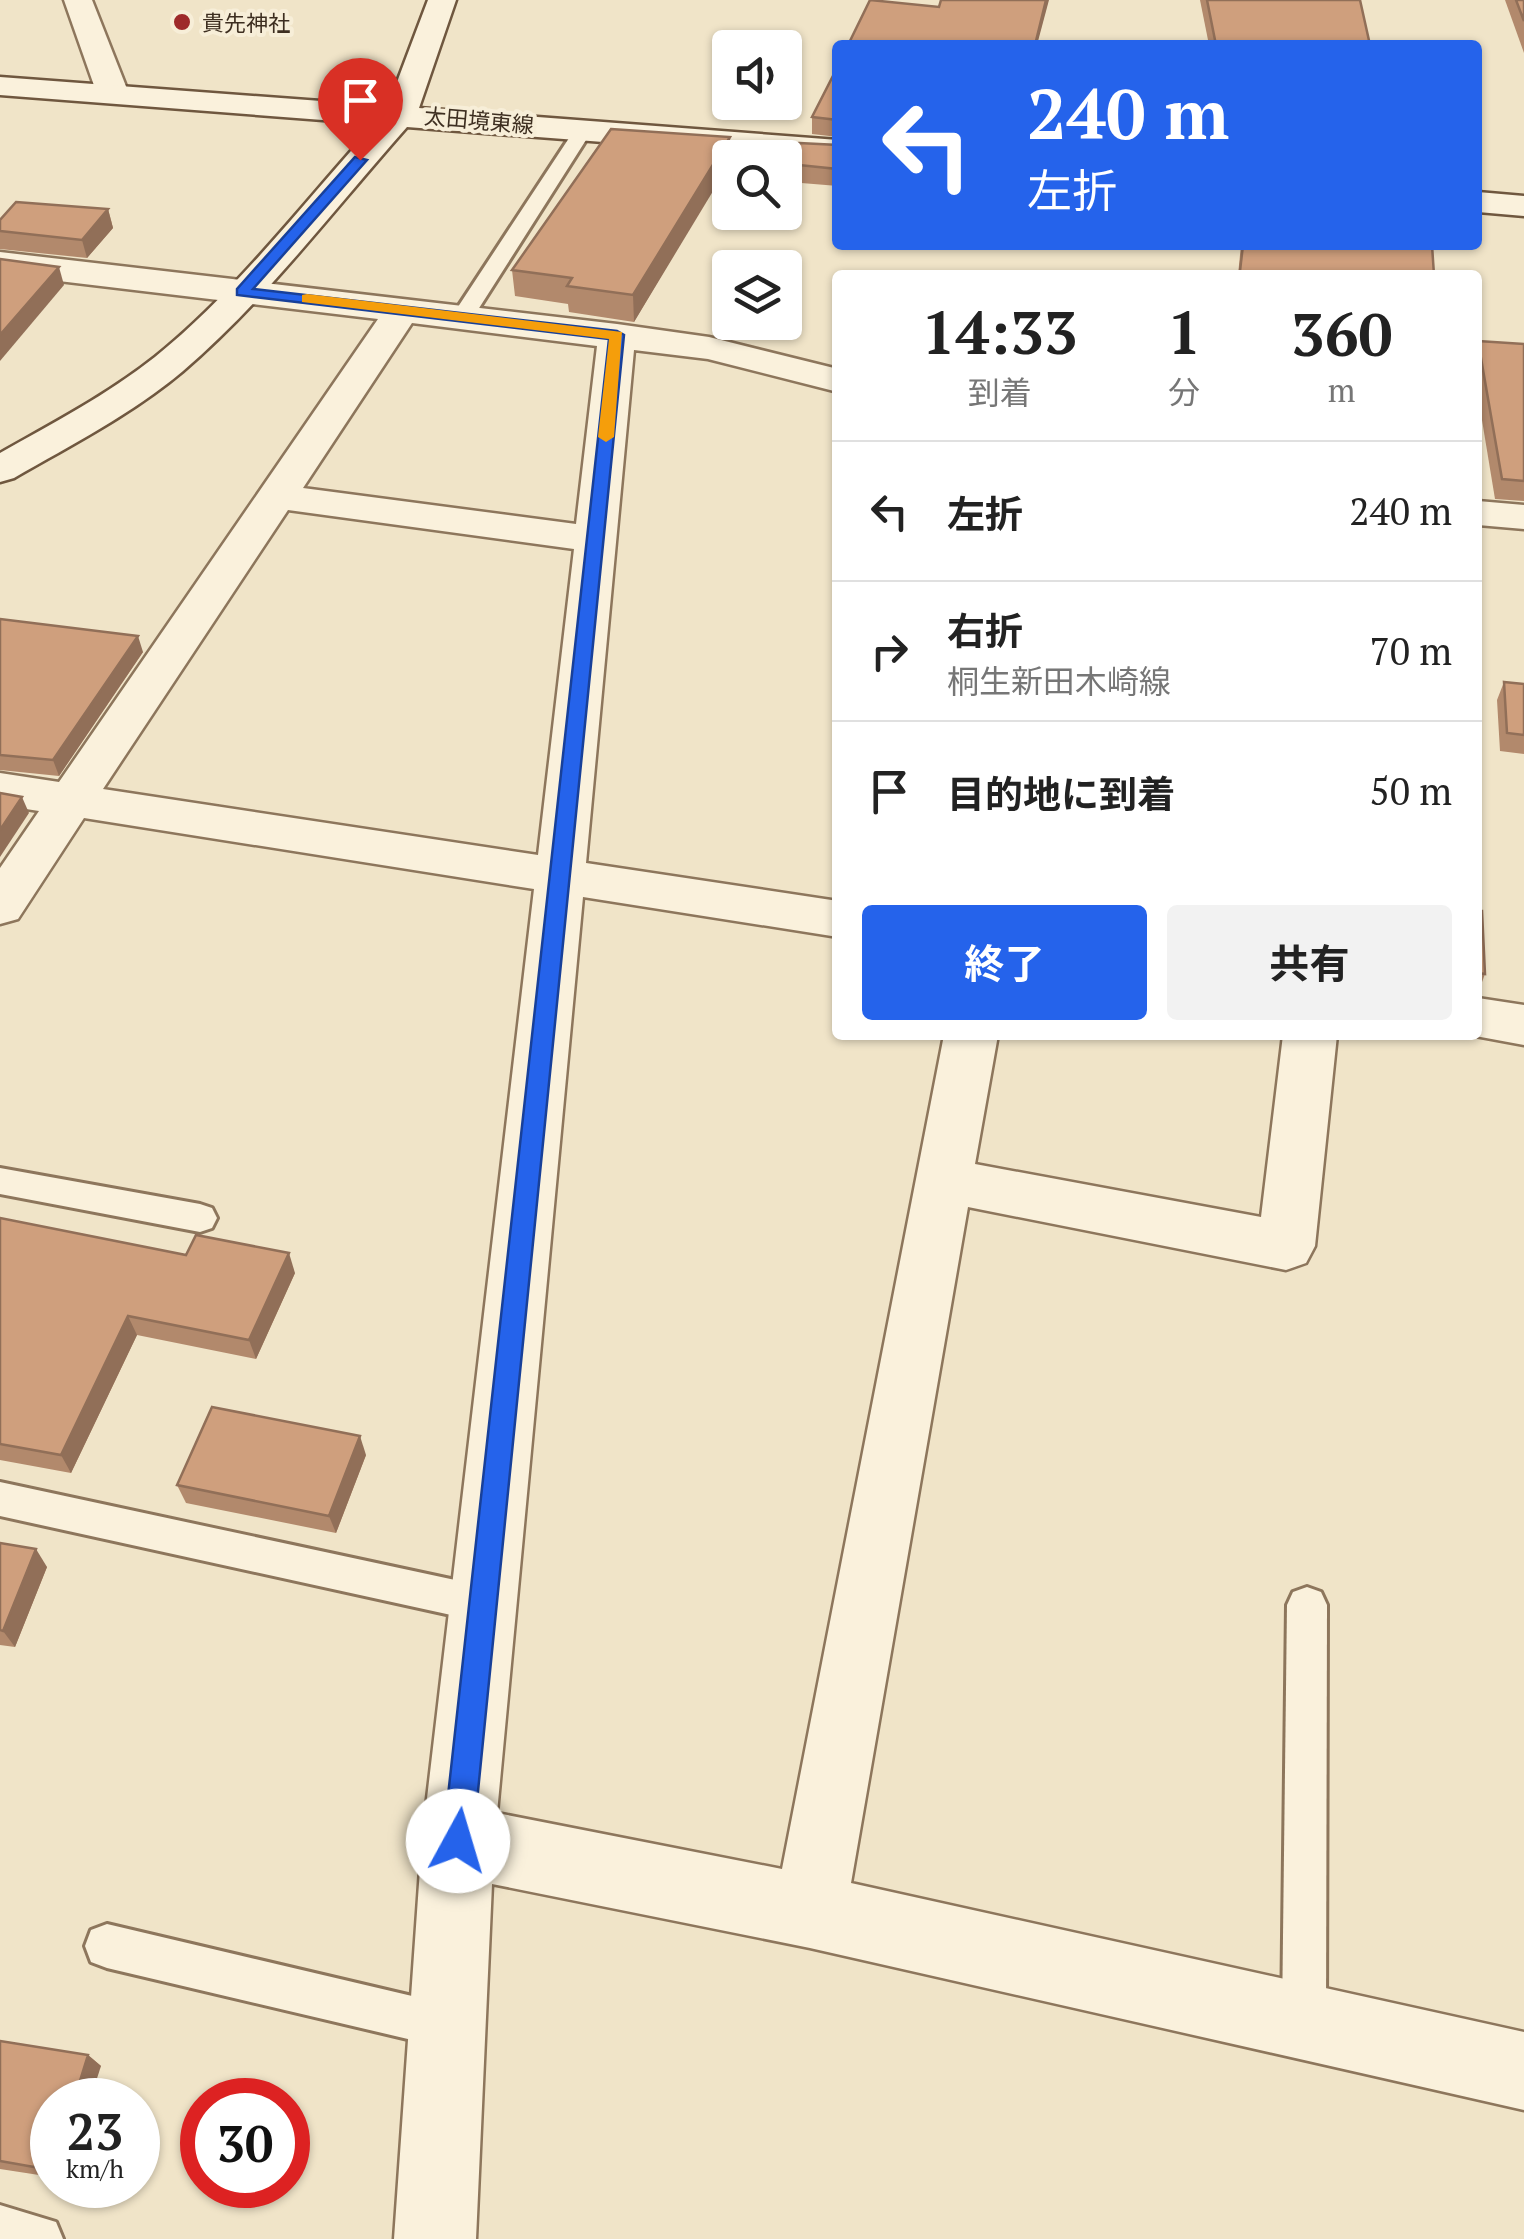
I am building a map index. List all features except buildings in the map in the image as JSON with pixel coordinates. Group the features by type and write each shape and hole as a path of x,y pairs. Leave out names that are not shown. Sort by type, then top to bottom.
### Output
{"street":[{"path":"78,0 113,94"},
{"path":"0,470 111,406 170,364 242,292 401,114 442,0"},
{"name":"太田境東線","path":"0,86 832,150"},
{"path":"1482,202 1524,206"},
{"path":"0,263 617,335 708,348 832,379"},
{"path":"0,906 403,309"},
{"path":"436,2239 458,1841 617,335"},
{"path":"275,496 596,539"},
{"path":"1482,513 1524,518"},
{"path":"0,789 832,918"},
{"path":"1482,1019 1524,1026"},
{"path":"810,1911 970,1040"},
{"path":"943,1180 1286,1246 1309,1040"},
{"path":"458,1841 810,1911 1524,2071"}],"lane":[{"path":"463,316 584,129"},
{"path":"0,1181 200,1218"},
{"path":"0,1499 483,1604"},
{"path":"1304,2020 1307,1605"},
{"path":"107,1946 446,2026"},
{"path":"0,2229 40,2239"}],"slow traffic":[{"path":"307,299 617,335 606,437"}],"place":[{"name":"貴先神社","path":"182,22"}],"route":[{"path":"360,160 242,292 617,335 458,1841"}]}
